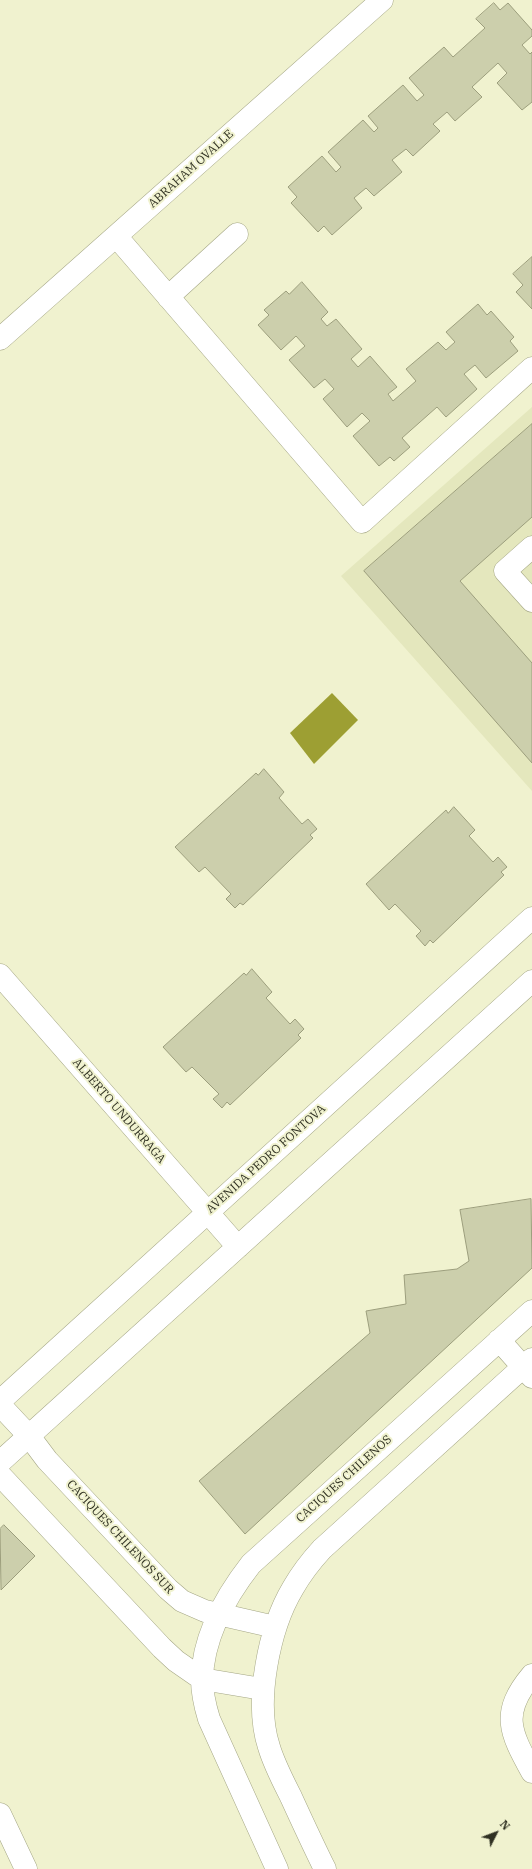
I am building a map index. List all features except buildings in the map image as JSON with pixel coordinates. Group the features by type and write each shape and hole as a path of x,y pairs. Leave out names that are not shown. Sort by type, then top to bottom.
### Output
{"street":[{"name":"ABRAHAM OVALLE","path":"0,339 382,0"},
{"path":"168,297 237,234"},
{"path":"116,236 362,522 532,368"},
{"path":"532,547 505,571 532,601"},
{"name":"AVENIDA PEDRO FONTOVA","path":"0,1401 532,918"},
{"name":"ALBERTO UNDURRAGA","path":"0,975 238,1247"},
{"path":"0,1462 532,980"},
{"name":"CACIQUES CHILENOS","path":"202,1679 206,1656 218,1615 234,1586 251,1564 532,1311"},
{"path":"325,1869 275,1765 268,1746 264,1727 262,1689 276,1627 292,1589 306,1568 322,1549 529,1368 499,1340"},
{"name":"CACIQUES CHILENOS SUR","path":"0,1405 29,1436 48,1460 168,1589 182,1601 218,1615 276,1627"},
{"path":"0,1475 162,1648 176,1661 202,1679 262,1689"},
{"path":"532,1675 521,1689 512,1706 512,1726 517,1744 532,1772"},
{"path":"202,1679 204,1703 209,1719 277,1869"},
{"path":"0,1814 26,1869"}],"shaded area":[{"path":"532,407 532,791 341,576"},
{"path":"332,693 358,720 314,764 290,733"}]}
